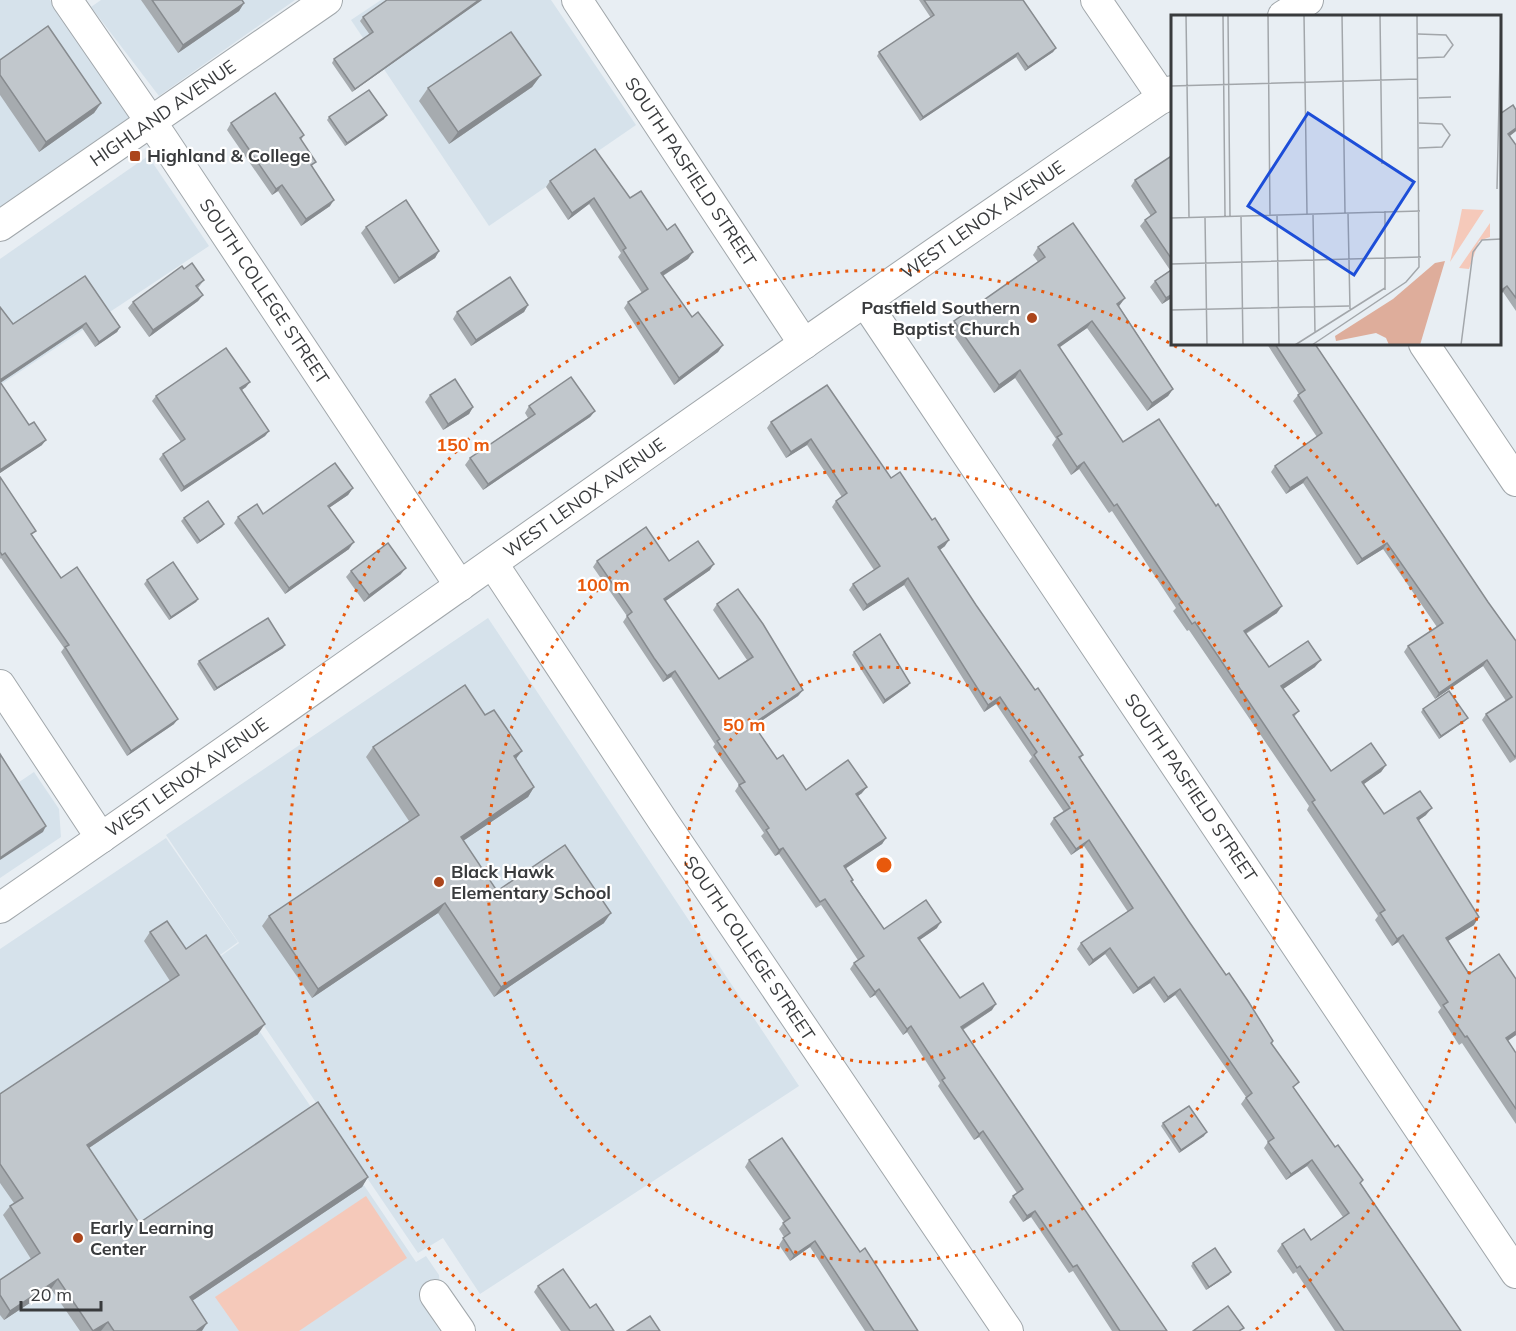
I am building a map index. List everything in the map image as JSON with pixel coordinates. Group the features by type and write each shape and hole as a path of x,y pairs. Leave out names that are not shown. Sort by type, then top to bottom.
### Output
{"street":[{"name":"SOUTH COLLEGE STREET","path":"67,0 460,586"},
{"name":"HIGHLAND AVENUE","path":"0,226 327,0"},
{"name":"SOUTH PASFIELD STREET","path":"577,0 804,344"},
{"path":"1096,0 1168,94"},
{"path":"1285,15 1308,0"},
{"name":"WEST LENOX AVENUE","path":"0,908 804,344 1168,94"},
{"name":"SOUTH PASFIELD STREET","path":"865,302 1516,1273"},
{"path":"1425,345 1516,481"},
{"name":"SOUTH COLLEGE STREET","path":"493,564 663,821 1008,1331"},
{"path":"0,685 101,838"},
{"path":"435,1295 460,1331"}],"shaded area":[{"path":"0,0 50,0 130,117 0,207"},
{"path":"101,0 295,0 159,96 91,7"},
{"path":"381,0 551,0 636,125 489,226 351,20"},
{"path":"148,156 209,246 0,385 0,259"},
{"path":"488,618 799,1086 480,1294 443,1238 418,1253 218,958 239,943 166,835"},
{"path":"34,772 59,809 61,837 0,878 0,795"},
{"path":"166,838 238,942 212,961 416,1262 426,1256 439,1275 443,1331 0,1331 0,949"},
{"path":"366,1196 407,1258 299,1331 239,1331 215,1297"}],"building":[{"path":"152,0 242,0 244,3 183,45"},
{"path":"387,0 479,0 355,89 334,59 373,32 363,17"},
{"path":"924,0 1023,0 1056,48 1028,67 1018,53 923,117 879,52 934,15"},
{"path":"48,26 101,103 46,142 0,75 0,60"},
{"path":"511,32 541,75 458,132 428,88"},
{"path":"369,90 387,115 347,143 329,117"},
{"path":"275,93 304,135 300,138 316,162 311,165 334,200 306,219 282,185 276,189 231,123"},
{"path":"1513,105 1516,110 1516,128 1508,134 1516,145 1516,298 1507,286 1501,290 1501,113"},
{"path":"595,149 630,198 641,191 667,230 675,224 693,252 661,273 692,317 698,312 723,345 679,378 628,302 648,289 623,250 626,248 594,198 572,213 550,181"},
{"path":"1171,156 1171,258 1145,220 1156,212 1135,180"},
{"path":"406,200 439,251 399,278 366,227"},
{"path":"1073,223 1125,298 1117,304 1173,389 1152,403 1092,321 1058,345 1123,442 1159,419 1216,506 1218,504 1282,606 1244,631 1269,667 1308,641 1321,660 1281,686 1299,711 1293,715 1331,771 1371,743 1386,765 1362,782 1384,814 1420,791 1432,808 1417,818 1479,917 1446,938 1469,974 1499,954 1516,979 1516,1031 1506,1038 1516,1053 1516,1109 1467,1036 1465,1037 1443,1005 1448,1002 1403,935 1397,939 1380,913 1385,910 1312,802 1315,800 1195,622 1192,624 1179,604 1182,602 1117,504 1114,506 1084,462 1077,467 1057,437 1062,434 1020,370 999,385 954,321 1045,257 1038,247"},
{"path":"192,263 204,280 196,286 203,295 153,330 133,302 182,266 184,269"},
{"path":"1171,270 1171,295 1166,298 1155,281"},
{"path":"85,276 120,327 99,342 86,323 0,380 0,307 13,324"},
{"path":"510,277 528,305 476,340 457,312"},
{"path":"1276,345 1316,345 1516,641 1515,757 1486,714 1512,697 1487,660 1439,693 1408,646 1443,623 1387,543 1362,559 1307,477 1290,488 1275,466 1322,433 1298,395 1305,390"},
{"path":"226,348 250,382 240,388 269,431 184,487 163,454 185,439 156,396"},
{"path":"571,377 595,411 488,484 470,458 535,414 529,406"},
{"path":"455,379 473,407 448,424 430,395"},
{"path":"0,382 29,425 34,422 46,440 0,470"},
{"path":"827,385 891,478 900,472 932,520 935,518 949,540 938,547 1035,690 1038,688 1083,755 1079,757 1190,923 1226,975 1229,973 1248,1001 1273,1041 1271,1043 1299,1082 1293,1087 1335,1147 1338,1145 1363,1180 1360,1183 1461,1331 1344,1331 1300,1266 1297,1268 1282,1244 1304,1229 1311,1240 1349,1213 1312,1160 1291,1174 1268,1142 1274,1138 1246,1098 1252,1093 1180,989 1168,997 1154,977 1138,988 1110,948 1093,960 1081,943 1133,908 1089,840 1076,849 1054,818 1070,808 1034,755 1037,752 1000,697 988,705 908,578 867,605 853,584 880,566 836,501 847,493 811,439 791,452 771,422"},
{"path":"335,463 353,488 328,506 354,542 289,588 238,517 257,504 263,514"},
{"path":"0,477 36,531 31,534 61,578 77,567 178,719 131,751 65,647 69,645 5,553 2,555 0,552"},
{"path":"208,501 224,524 200,541 184,518"},
{"path":"646,527 669,561 698,541 714,564 664,599 719,679 753,657 717,604 738,589 763,624 803,690 753,724 777,759 783,755 806,790 848,760 867,787 856,794 886,838 844,866 853,880 851,881 884,929 926,900 941,922 918,938 960,998 983,983 996,1004 961,1027 1167,1331 1120,1331 1077,1265 1073,1267 1035,1211 1027,1216 1013,1196 1023,1189 983,1131 979,1134 942,1080 945,1078 911,1026 907,1029 879,989 875,992 854,963 864,956 825,899 820,902 783,848 779,850 766,830 769,828 739,785 745,782 717,741 720,739 675,671 667,676 654,658 627,616 632,612 597,561"},
{"path":"388,543 406,568 369,595 351,571"},
{"path":"173,562 198,599 171,617 147,580"},
{"path":"268,618 285,645 217,688 199,661"},
{"path":"880,634 910,683 885,700 854,652"},
{"path":"465,685 485,715 494,710 522,751 514,756 534,787 461,837 497,891 565,845 611,913 501,987 445,903 318,989 269,916 419,815 373,747"},
{"path":"1449,691 1468,718 1441,736 1423,709"},
{"path":"0,754 46,826 0,858"},
{"path":"167,921 186,949 206,935 265,1024 87,1145 139,1223 318,1102 368,1177 190,1297 207,1323 196,1331 114,1331 108,1322 93,1331 58,1279 10,1311 0,1295 0,1280 40,1253 10,1206 23,1198 0,1164 0,1094 179,975 150,932"},
{"path":"1189,1106 1207,1132 1181,1150 1163,1123"},
{"path":"782,1138 860,1252 865,1248 918,1331 874,1331 815,1241 794,1255 783,1238 790,1233 783,1223 790,1218 749,1160"},
{"path":"1215,1248 1231,1272 1209,1287 1193,1263"},
{"path":"563,1269 590,1308 596,1304 614,1331 570,1331 538,1286"},
{"path":"1228,1306 1244,1328 1239,1331 1193,1331"},
{"path":"650,1316 660,1331 627,1331"}],"place":[{"name":"Highland & College","path":"135,156"},
{"name":"Pastfield Southern Baptist Church","path":"1032,318"},
{"name":"Black Hawk Elementary School","path":"439,882"},
{"name":"Early Learning Center","path":"78,1238"}]}
